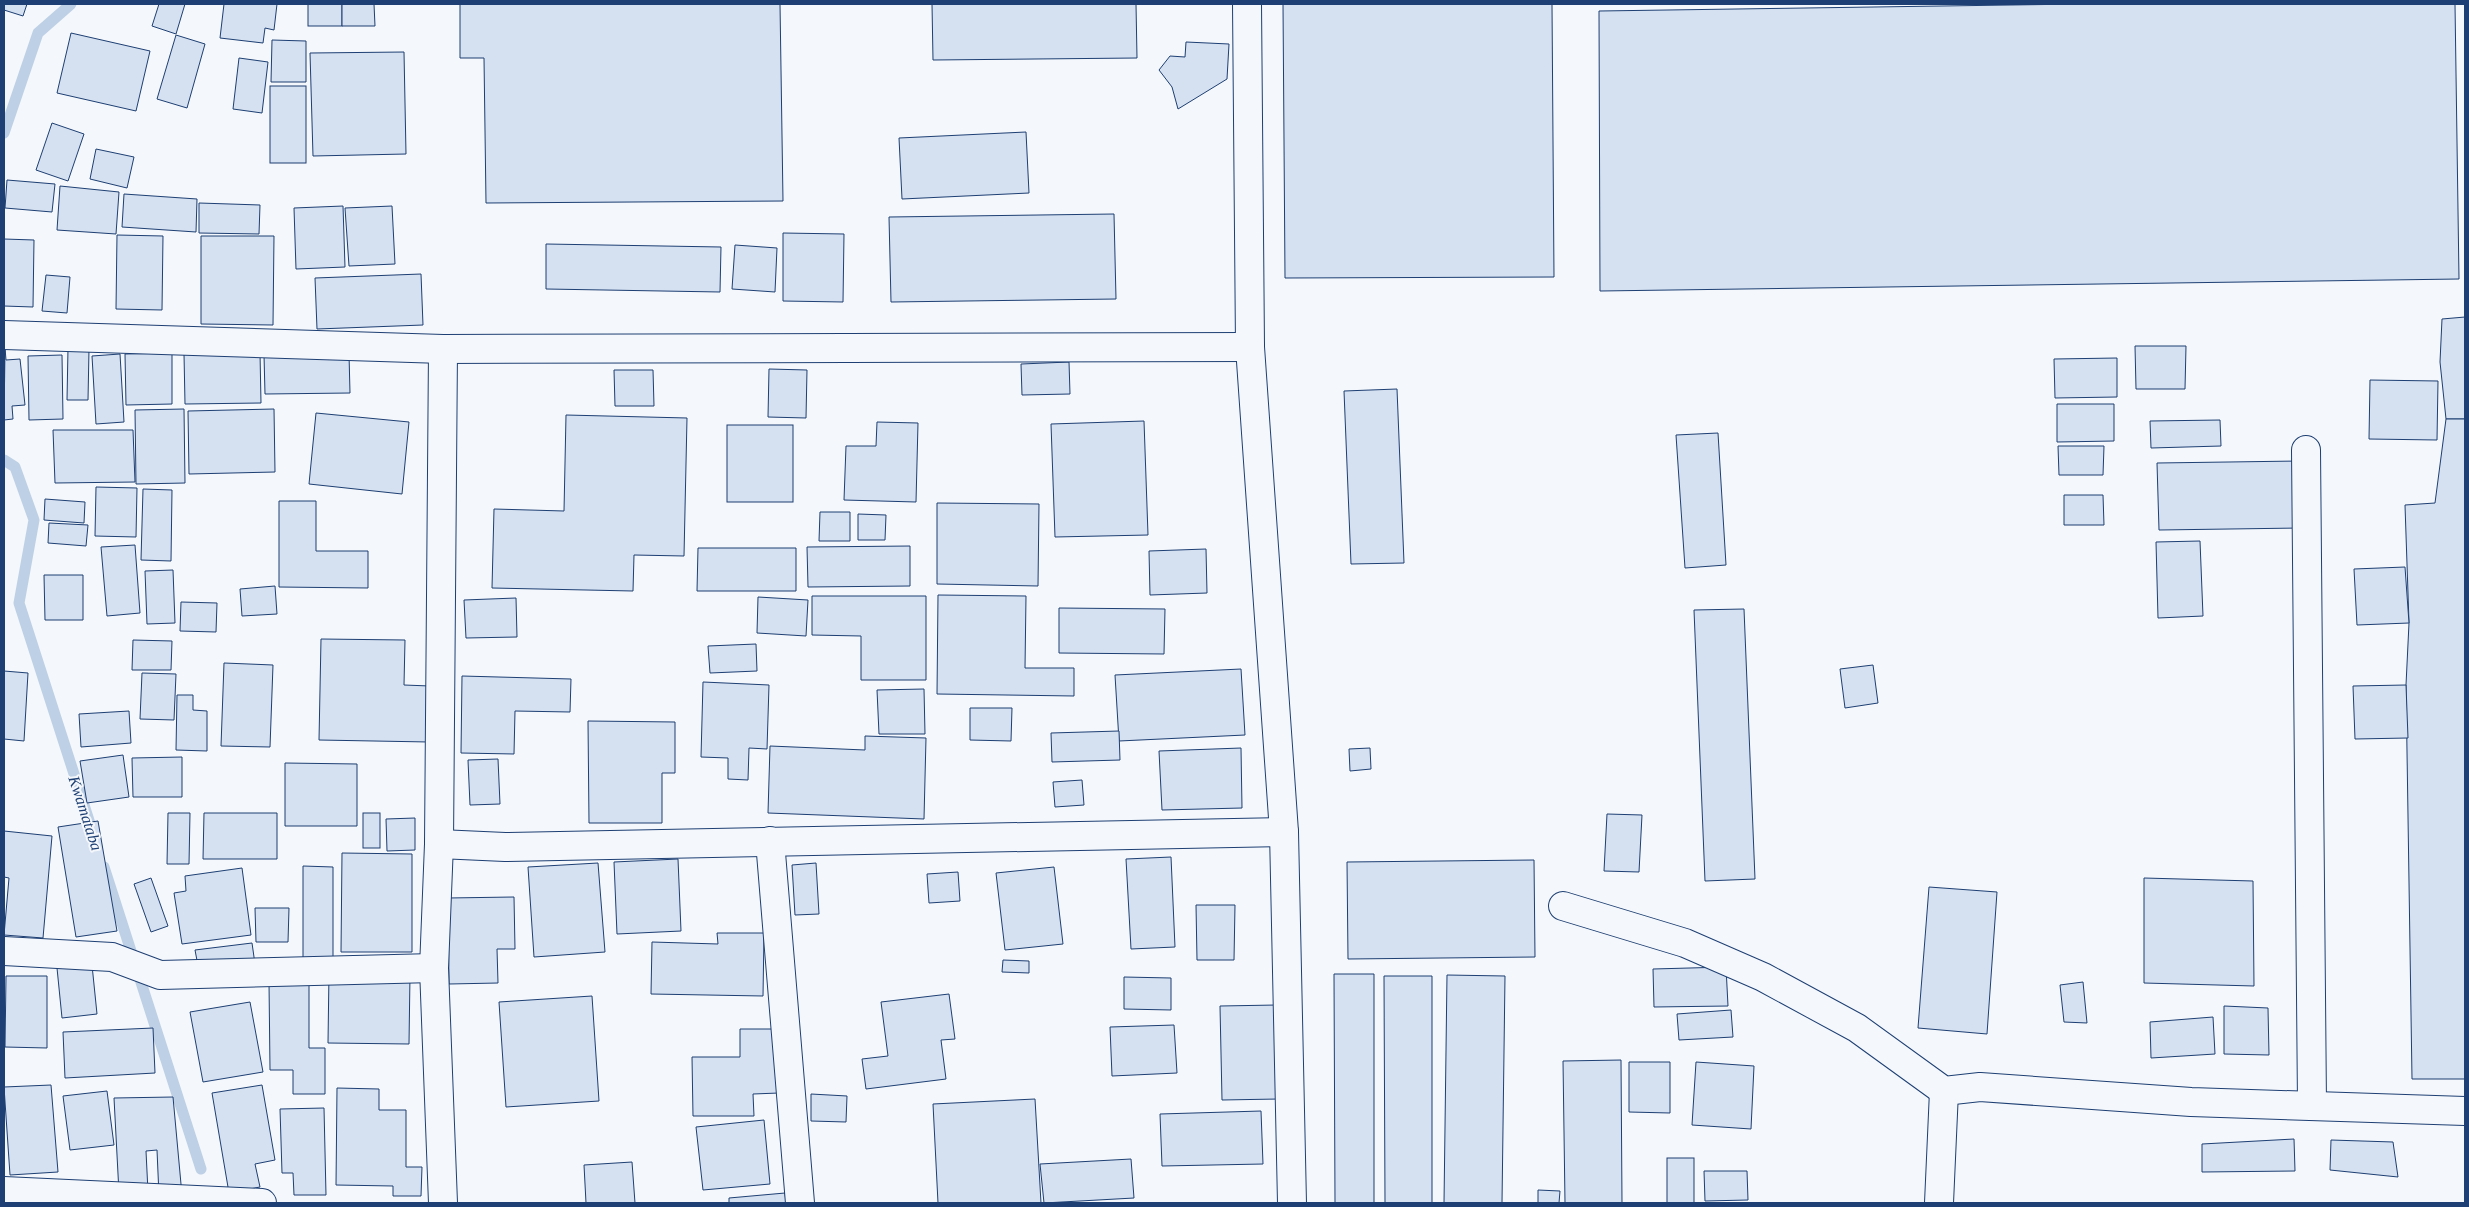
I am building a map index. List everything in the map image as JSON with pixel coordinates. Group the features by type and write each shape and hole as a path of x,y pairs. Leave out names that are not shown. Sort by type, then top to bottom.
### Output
{"street":[{"path":"1247,4 1250,346 1284,832 1292,1203"},
{"path":"4,335 443,349 1250,346"},
{"path":"443,349 438,844 434,968 443,1203"},
{"path":"2306,450 2312,1105"},
{"path":"438,844 505,847 1284,832"},
{"path":"770,841 800,1203"},
{"path":"1563,906 1685,943 1763,977 1857,1028 1944,1091 1980,1087 2163,1101 2465,1112"},
{"path":"4,951 112,957 160,975 434,968"},
{"path":"1939,1203 1944,1091"},
{"path":"4,1191 262,1203"}],"building":[{"path":"4,4 27,4 23,16 4,10"},
{"path":"159,4 185,4 176,34 152,26"},
{"path":"224,4 277,4 274,30 265,28 263,43 220,38"},
{"path":"308,4 342,4 342,26 308,26"},
{"path":"342,4 374,4 375,26 342,26"},
{"path":"460,4 780,4 783,201 486,203 484,58 460,58"},
{"path":"932,4 1136,4 1137,58 933,60"},
{"path":"1283,4 1552,4 1554,277 1285,278"},
{"path":"2080,4 2455,4 2459,279 1600,291 1599,11"},
{"path":"71,33 150,51 136,111 57,93"},
{"path":"176,35 205,44 187,108 157,99"},
{"path":"272,40 306,41 306,82 271,82"},
{"path":"1186,42 1229,44 1227,79 1178,109 1172,87 1159,70 1170,56 1185,57"},
{"path":"404,52 406,154 313,156 310,53"},
{"path":"239,58 268,62 262,113 233,109"},
{"path":"270,86 306,86 306,163 270,163"},
{"path":"52,123 84,134 68,181 36,170"},
{"path":"1026,132 1029,193 902,199 899,138"},
{"path":"96,149 134,157 127,188 90,179"},
{"path":"7,180 55,184 52,212 5,208"},
{"path":"60,186 119,192 116,234 57,230"},
{"path":"124,194 197,199 196,232 122,227"},
{"path":"199,203 260,205 259,234 199,233"},
{"path":"343,206 345,267 296,269 294,208"},
{"path":"392,206 395,264 349,266 345,208"},
{"path":"1114,214 1116,299 891,302 889,217"},
{"path":"783,233 844,234 843,302 783,301"},
{"path":"117,235 163,236 162,310 116,309"},
{"path":"201,236 274,236 273,325 201,324"},
{"path":"4,239 34,240 33,307 4,306"},
{"path":"546,244 721,247 720,292 546,289"},
{"path":"735,245 777,248 775,292 732,289"},
{"path":"421,274 423,325 317,329 315,278"},
{"path":"46,275 70,277 67,313 42,311"},
{"path":"2465,317 2465,419 2446,419 2440,362 2442,319"},
{"path":"2135,346 2186,346 2185,389 2136,389"},
{"path":"5,348 6,360 20,359 25,405 12,406 13,419 4,420"},
{"path":"68,348 89,349 88,400 67,400"},
{"path":"172,353 172,404 126,405 125,354"},
{"path":"260,353 261,403 185,404 184,354"},
{"path":"120,354 124,422 96,424 92,356"},
{"path":"349,354 350,393 265,394 264,355"},
{"path":"62,355 63,419 29,420 28,356"},
{"path":"2117,358 2117,397 2055,398 2054,359"},
{"path":"1069,362 1070,394 1022,395 1021,364"},
{"path":"769,369 807,370 806,418 768,417"},
{"path":"614,370 653,370 654,406 615,406"},
{"path":"2370,380 2438,381 2437,440 2369,439"},
{"path":"1397,389 1404,563 1351,564 1344,391"},
{"path":"2057,404 2114,404 2114,441 2057,442"},
{"path":"184,409 185,483 136,484 135,410"},
{"path":"274,409 275,472 189,474 188,411"},
{"path":"316,413 409,422 402,494 309,484"},
{"path":"566,415 687,418 684,556 634,555 633,591 492,588 494,509 564,511"},
{"path":"2446,419 2465,419 2465,1079 2412,1079 2406,685 2409,623 2405,505 2435,503"},
{"path":"2220,420 2221,446 2151,448 2150,421"},
{"path":"1144,421 1148,535 1055,537 1051,424"},
{"path":"877,422 918,423 916,502 844,500 846,446 876,446"},
{"path":"727,425 793,425 793,502 727,502"},
{"path":"53,430 133,430 135,482 55,483"},
{"path":"1718,433 1726,565 1685,568 1676,435"},
{"path":"2058,446 2104,446 2103,475 2059,475"},
{"path":"2300,461 2301,528 2159,530 2157,463"},
{"path":"96,487 137,488 136,537 95,536"},
{"path":"143,489 172,490 171,561 141,560"},
{"path":"2064,495 2103,495 2104,525 2064,525"},
{"path":"45,499 85,502 84,523 44,520"},
{"path":"279,501 316,501 316,551 368,551 368,588 279,587"},
{"path":"937,503 1039,504 1038,586 937,584"},
{"path":"820,512 850,512 850,541 819,541"},
{"path":"858,514 886,515 885,540 858,540"},
{"path":"49,523 88,525 86,546 48,543"},
{"path":"2200,541 2203,616 2158,618 2156,542"},
{"path":"135,545 140,613 107,616 101,547"},
{"path":"910,546 910,586 808,587 807,547"},
{"path":"698,548 796,548 796,591 697,591"},
{"path":"1206,549 1207,593 1150,595 1149,551"},
{"path":"2405,567 2409,623 2357,625 2354,569"},
{"path":"173,570 175,623 147,624 145,571"},
{"path":"44,575 83,575 83,620 45,620"},
{"path":"275,586 277,614 242,616 240,589"},
{"path":"938,595 1026,596 1025,668 1074,668 1074,696 937,694"},
{"path":"812,596 926,596 926,680 861,680 861,636 812,635"},
{"path":"758,597 808,600 806,636 757,633"},
{"path":"516,598 517,637 466,638 464,600"},
{"path":"181,602 217,603 216,632 180,631"},
{"path":"1059,608 1165,609 1164,654 1059,653"},
{"path":"1744,609 1755,879 1705,881 1694,610"},
{"path":"321,639 405,640 404,685 430,686 429,742 319,740"},
{"path":"133,640 172,641 171,670 132,670"},
{"path":"756,644 757,671 710,673 708,646"},
{"path":"224,663 273,665 270,747 221,746"},
{"path":"1873,665 1878,703 1845,708 1840,669"},
{"path":"1241,669 1245,735 1119,741 1115,675"},
{"path":"4,671 28,673 24,741 4,739"},
{"path":"142,673 176,674 174,720 140,719"},
{"path":"462,676 571,679 570,712 515,711 514,754 461,753"},
{"path":"703,682 769,685 767,749 749,748 748,780 728,779 728,758 701,757"},
{"path":"2406,685 2408,738 2355,739 2353,686"},
{"path":"924,689 925,734 879,734 877,690"},
{"path":"177,695 193,695 193,710 207,711 207,751 176,750"},
{"path":"970,708 1012,708 1011,741 970,740"},
{"path":"129,711 131,743 81,747 79,714"},
{"path":"588,721 675,722 675,773 662,773 662,823 589,823"},
{"path":"1119,731 1120,760 1052,762 1051,733"},
{"path":"865,736 926,738 924,819 768,813 770,746 865,750"},
{"path":"1241,748 1242,808 1162,810 1159,751"},
{"path":"1370,748 1371,769 1350,771 1349,749"},
{"path":"123,755 129,797 87,803 80,761"},
{"path":"182,757 182,797 133,797 132,758"},
{"path":"498,759 500,804 470,805 468,760"},
{"path":"285,763 357,764 357,826 285,826"},
{"path":"1082,780 1084,805 1055,807 1053,782"},
{"path":"168,813 190,813 189,864 167,864"},
{"path":"204,813 277,813 277,859 203,859"},
{"path":"363,813 380,813 380,848 363,848"},
{"path":"1607,814 1642,815 1639,872 1604,871"},
{"path":"415,818 415,850 387,851 386,819"},
{"path":"98,821 117,931 76,937 58,827"},
{"path":"4,831 52,836 43,938 4,935 9,878 4,877"},
{"path":"342,853 412,854 412,952 341,952"},
{"path":"1171,857 1175,947 1131,949 1126,859"},
{"path":"678,859 681,931 617,934 614,862"},
{"path":"1534,860 1535,957 1348,959 1347,862"},
{"path":"598,863 605,952 534,957 528,867"},
{"path":"816,863 819,914 795,915 792,865"},
{"path":"303,866 333,867 333,964 303,964"},
{"path":"1054,867 1063,944 1005,950 996,873"},
{"path":"242,868 251,935 182,944 174,893 186,891 185,876"},
{"path":"958,872 960,901 929,903 927,874"},
{"path":"151,878 168,926 151,932 134,884"},
{"path":"2144,878 2253,881 2254,986 2144,983"},
{"path":"1929,887 1997,892 1987,1034 1918,1028"},
{"path":"514,897 515,949 497,949 498,983 449,984 448,898"},
{"path":"1196,905 1235,905 1234,960 1197,960"},
{"path":"255,908 289,908 288,942 256,942"},
{"path":"717,933 764,933 763,996 651,994 652,942 718,944"},
{"path":"252,943 255,964 199,971 195,950"},
{"path":"1003,960 1029,961 1029,973 1002,972"},
{"path":"92,965 97,1014 62,1018 57,968"},
{"path":"1726,967 1728,1006 1654,1007 1653,969"},
{"path":"329,973 410,975 409,1044 328,1043"},
{"path":"1334,974 1374,974 1374,1203 1335,1203"},
{"path":"1447,975 1505,976 1502,1203 1444,1203"},
{"path":"6,976 47,976 47,1048 5,1047"},
{"path":"1384,976 1432,976 1432,1203 1385,1203"},
{"path":"1124,977 1171,978 1171,1010 1124,1009"},
{"path":"269,982 309,982 309,1048 325,1048 325,1094 293,1094 293,1070 270,1070"},
{"path":"2083,982 2087,1023 2064,1022 2060,985"},
{"path":"949,994 955,1039 941,1040 946,1079 866,1089 862,1059 888,1056 881,1002"},
{"path":"592,996 599,1101 506,1107 499,1002"},
{"path":"250,1002 263,1072 203,1082 190,1012"},
{"path":"1277,1005 1279,1099 1222,1100 1220,1006"},
{"path":"2224,1006 2268,1008 2269,1055 2224,1054"},
{"path":"1731,1010 1733,1037 1679,1040 1677,1014"},
{"path":"2213,1017 2215,1054 2151,1058 2150,1022"},
{"path":"1174,1025 1177,1073 1112,1076 1110,1027"},
{"path":"153,1028 155,1073 65,1078 63,1032"},
{"path":"740,1029 778,1029 779,1093 753,1094 754,1116 693,1116 692,1057 740,1057"},
{"path":"1621,1060 1622,1203 1565,1203 1563,1061"},
{"path":"1629,1062 1670,1062 1670,1113 1629,1112"},
{"path":"1696,1062 1754,1066 1751,1129 1692,1125"},
{"path":"51,1085 58,1172 10,1175 4,1087"},
{"path":"262,1085 275,1160 255,1164 260,1187 229,1193 212,1093"},
{"path":"337,1088 379,1089 379,1110 406,1110 406,1167 422,1167 421,1196 393,1196 393,1186 336,1185"},
{"path":"107,1091 114,1145 70,1150 63,1096"},
{"path":"811,1094 847,1096 846,1122 811,1121"},
{"path":"173,1097 182,1195 159,1196 157,1150 146,1151 148,1192 119,1193 114,1098"},
{"path":"1035,1099 1041,1203 938,1203 933,1104"},
{"path":"324,1108 326,1195 294,1195 293,1173 282,1173 280,1109"},
{"path":"1261,1111 1263,1164 1162,1166 1160,1114"},
{"path":"764,1120 770,1184 703,1190 696,1127"},
{"path":"2294,1139 2295,1171 2202,1172 2202,1144"},
{"path":"2331,1140 2393,1142 2398,1177 2330,1170"},
{"path":"1667,1158 1694,1158 1694,1203 1667,1203"},
{"path":"1131,1159 1134,1198 1044,1203 1040,1164"},
{"path":"632,1162 635,1203 586,1203 584,1165"},
{"path":"1704,1171 1747,1171 1748,1200 1705,1201"},
{"path":"1538,1190 1560,1191 1559,1203 1538,1203"},
{"path":"785,1193 786,1203 729,1203 729,1198"}],"waterway":[{"name":"Kwamataba","path":"4,133 38,33 71,4"},
{"name":"Kwamataba","path":"4,460 15,467 34,520 19,603 94,836"},
{"name":"Kwamataba","path":"104,867 201,1169"}]}
